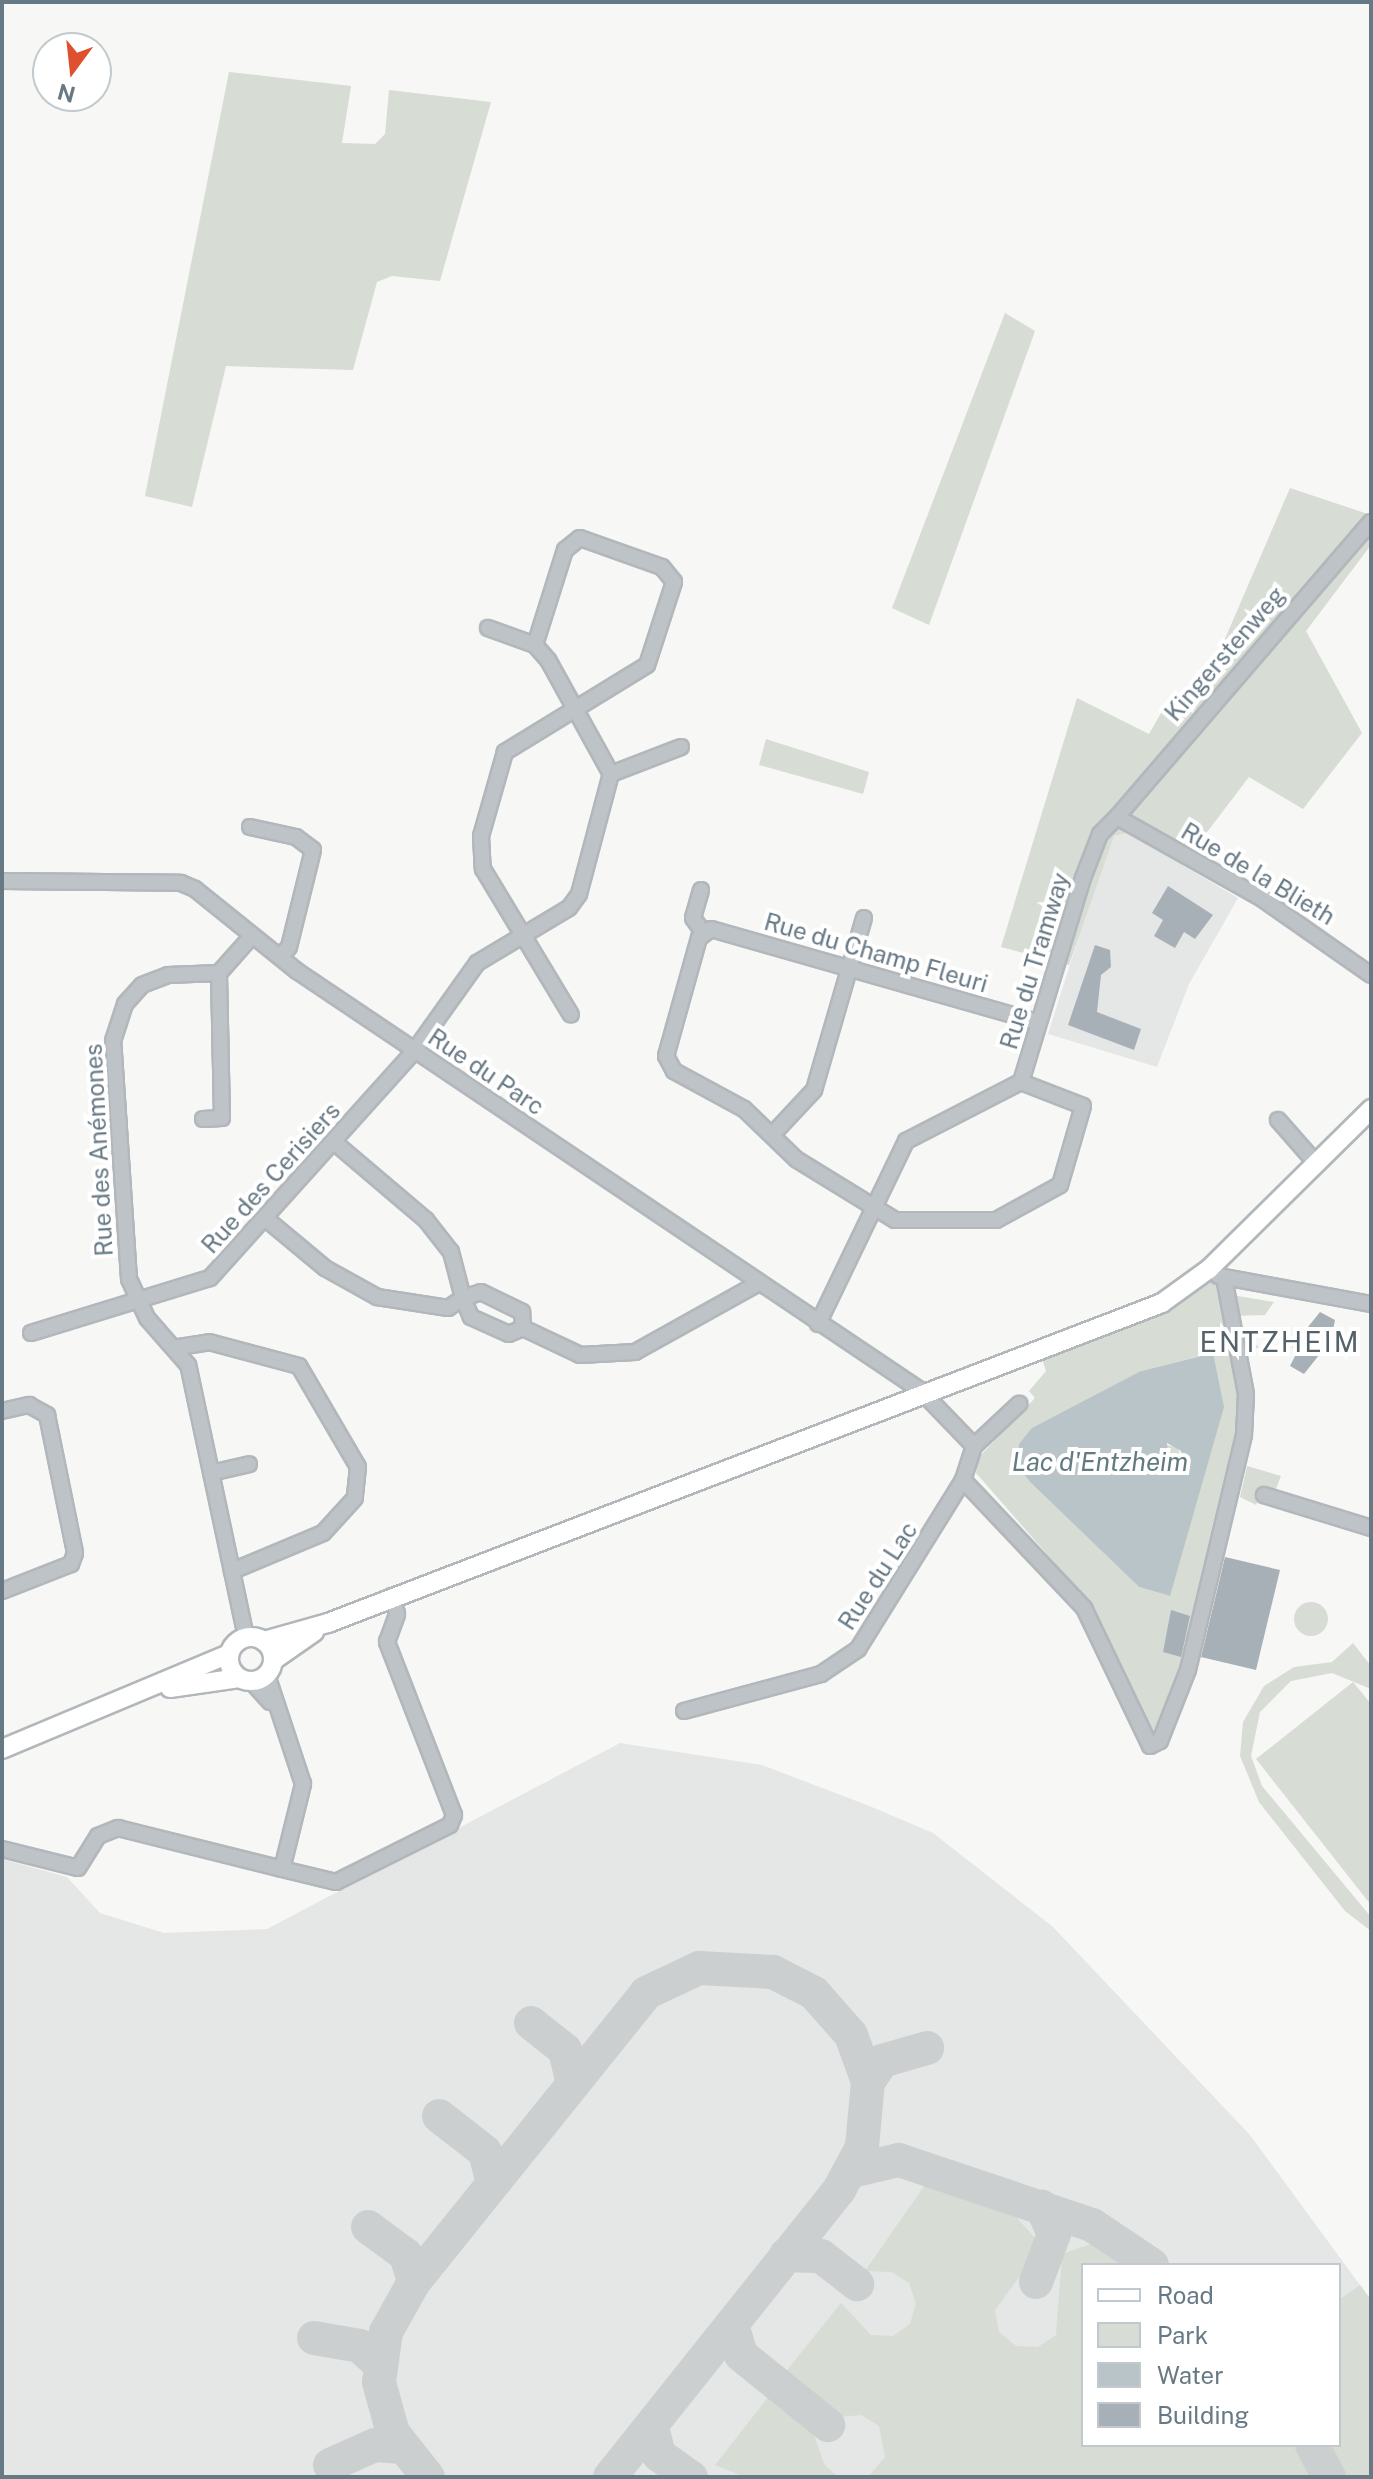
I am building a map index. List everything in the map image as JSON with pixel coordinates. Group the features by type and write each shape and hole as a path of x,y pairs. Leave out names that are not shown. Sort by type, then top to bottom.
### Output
{"main road":[{"path":"2,1749 152,1691 255,1639 328,1623 920,1390 1120,1318 1177,1294 1216,1274 1314,1161 1371,1109"},
{"path":"152,1691 258,1674 328,1623"},
{"path":"255,1639 258,1674"},
{"path":"229,1654 258,1674"}],"street":[{"name":"Kingerstenweg","path":"1117,817 1371,522"},
{"path":"535,645 565,550 580,538 662,567 674,582 647,665 505,752 481,836 483,869 519,934 571,1015"},
{"path":"488,628 535,645 611,774 681,747"},
{"name":"Rue des Cerisiers","path":"31,1333 138,1304 210,1278 415,1050 477,963 519,934 569,908 579,894 611,774"},
{"name":"Rue de la Blieth","path":"1117,817 1261,898 1371,975"},
{"name":"Rue du Tramway","path":"818,1324 895,1155 913,1135 1021,1082 1083,878 1100,834 1117,817"},
{"path":"250,827 296,837 313,850 289,947 280,957"},
{"name":"Rue du Parc","path":"2,881 181,883 251,937 415,1050 757,1284 920,1390"},
{"path":"701,890 693,918 702,931 666,1063 873,1209 895,1220 976,1223 1060,1185 1083,1106 1021,1082"},
{"path":"772,1135 814,1090 864,918"},
{"name":"Rue du Champ Fleuri","path":"702,931 849,968 1038,1022"},
{"path":"203,1119 222,1118 219,973 251,937"},
{"name":"Rue des Anémones","path":"138,1304 120,1227 116,1021 142,985 168,975 219,973"},
{"path":"1278,1120 1314,1161"},
{"path":"334,1142 426,1220 451,1252 471,1317 509,1334 523,1328 580,1355 635,1352 757,1284"},
{"path":"265,1218 325,1268 377,1297 448,1308 463,1298 481,1292 522,1312 523,1328"},
{"path":"963,1480 1084,1608 1150,1746 1160,1741 1188,1670 1244,1435 1246,1394 1216,1274 1371,1304"},
{"path":"138,1304 179,1347 232,1571 255,1639"},
{"path":"179,1347 209,1342 299,1366 358,1467 355,1498 323,1533 232,1571"},
{"path":"920,1390 974,1446"},
{"name":"Rue du Lac","path":"684,1711 821,1674 858,1649 963,1480 974,1446 1019,1404"},
{"path":"2,1411 29,1405 47,1415 75,1553 71,1564 2,1591"},
{"path":"211,1473 249,1464"},
{"path":"1264,1495 1371,1528"},
{"path":"2,1849 78,1868 98,1836 118,1828 336,1882 450,1825 454,1815 387,1642 397,1614 392,1596"},
{"path":"258,1674 303,1784 282,1869"}],"shaded area":[{"path":"1128,833 1238,898 1189,984 1157,1067 1048,1034 1105,854 1114,836"},
{"path":"620,1743 762,1765 933,1833 1053,1927 1250,2135 1371,2300 1371,2477 2,2477 2,1859 67,1877 100,1913 164,1933 267,1929"}],"green space":[{"path":"229,72 351,86 342,143 375,144 385,134 389,90 491,102 440,281 392,276 377,282 353,370 226,366 192,507 145,496"},
{"path":"1005,313 1035,331 929,625 892,608"},
{"path":"1290,488 1371,515 1371,545 1306,631 1362,733 1303,809 1249,777 1182,865 1128,833 1114,836 1069,965 1001,947 1077,698 1149,734 1168,701 1193,713"},
{"path":"766,739 869,772 863,794 759,765"},
{"path":"1210,1278 1232,1295 1274,1302 1265,1315 1234,1316 1242,1335 1259,1347 1242,1354 1243,1416 1182,1667 1151,1737 1095,1609 976,1473 978,1458 1035,1398 1029,1391 1046,1371 1040,1353 1180,1301","holes":["1212,1353 1170,1596 1139,1587 1031,1483 1141,1371"]},
{"path":"1164,1444 1178,1448 1186,1475 1169,1471"},
{"path":"1247,1466 1281,1476 1274,1494 1262,1490 1256,1505 1240,1497"},
{"path":"1311,1602 1323,1607 1328,1619 1323,1631 1311,1636 1299,1631 1294,1619 1299,1607"},
{"path":"1353,1643 1371,1666 1371,1689 1332,1673 1291,1681 1260,1712 1251,1756 1262,1786 1371,1917 1371,1931 1345,1911 1259,1802 1240,1756 1243,1722 1264,1686 1294,1667 1332,1662"},
{"path":"1353,1682 1371,1704 1371,1905 1256,1759"},
{"path":"927,2182 1008,2208 1035,2238 1033,2258 995,2310 999,2332 1016,2346 1038,2347 1056,2335 1062,2254 1091,2244 1121,2263 1081,2263 1081,2447 1300,2447 1316,2477 868,2477 885,2457 879,2426 861,2415 839,2417 784,2374 841,2303 871,2335 893,2336 910,2324 916,2303 909,2283 891,2272 865,2271"},
{"path":"1360,2285 1371,2300 1371,2477 1345,2477 1330,2447 1341,2447 1341,2299"},
{"path":"769,2396 812,2429 824,2464 838,2477 745,2477 715,2465"}],"water":[{"name":"Lac d'Entzheim","path":"1213,1353 1224,1407 1170,1596 1139,1587 1019,1468 1019,1444 1032,1428 1141,1371","holes":["1167,1443 1181,1451 1186,1475 1169,1471"]}],"building":[{"path":"1168,886 1213,915 1195,939 1184,932 1175,948 1154,936 1163,920 1152,913"},
{"path":"1095,945 1110,950 1111,967 1101,975 1097,1012 1141,1029 1134,1050 1068,1025"},
{"path":"1320,1312 1335,1320 1331,1340 1304,1374 1290,1366 1297,1352 1292,1347"},
{"path":"1225,1557 1280,1570 1256,1670 1201,1657"},
{"path":"1171,1610 1190,1616 1181,1657 1163,1652"}],"taxiway":[{"path":"428,2477 393,2433 379,2382 386,2332 414,2282 646,1993 699,1968 773,1972 814,1993 851,2035 868,2082 862,2147 839,2190 610,2477"},
{"path":"531,2023 565,2050 572,2080"},
{"path":"868,2082 882,2061 927,2048"},
{"path":"439,2116 485,2152 492,2180"},
{"path":"852,2171 899,2160 1092,2225 1149,2263"},
{"path":"1036,2282 1054,2234 1042,2207"},
{"path":"368,2227 406,2255 414,2282"},
{"path":"786,2255 821,2256 857,2284"},
{"path":"732,2325 741,2355 828,2425"},
{"path":"314,2338 360,2346 379,2364"},
{"path":"652,2427 659,2455 691,2477"},
{"path":"330,2465 375,2445 403,2447"},
{"path":"1313,2447 1329,2477"}],"district":[{"name":"ENTZHEIM","path":"1280,1342"}]}
